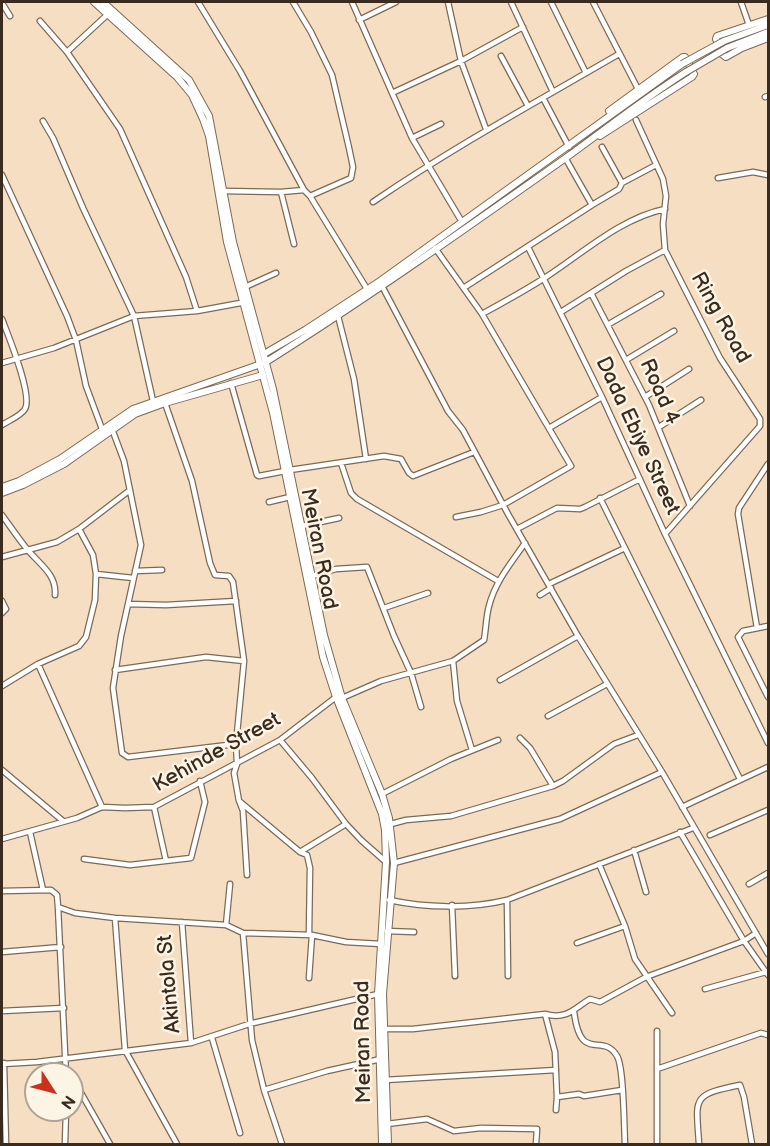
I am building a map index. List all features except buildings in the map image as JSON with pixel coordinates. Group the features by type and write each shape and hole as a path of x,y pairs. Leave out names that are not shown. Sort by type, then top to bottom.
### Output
{"main road":[{"name":"Meiran Road","path":"94,2 177,77 197,104 209,136 227,242 264,363 288,470 290,497 323,657 382,814 390,862"},
{"name":"Meiran Road","path":"103,2 182,73 200,97 211,124 232,242 245,287 246,302 264,354 263,375 302,526 339,698 382,794 391,824 390,862 378,994 382,1144"},
{"path":"768,19 717,36 717,42 724,57 768,38"},
{"path":"590,129 682,64 768,25"},
{"path":"2,487 20,481 60,459 133,409 264,363 382,286 725,45 768,32"},
{"path":"264,354 367,289 569,147 638,89 686,57 694,74 606,134 594,138"},
{"path":"2,493 57,468 135,414 263,375"},
{"name":"Meiran Road","path":"387,900 383,994 388,1144"}],"street":[{"path":"198,2 240,71 304,190 310,196 367,289"},
{"path":"293,2 332,75 353,167 351,178 310,196"},
{"path":"352,2 412,138 462,222"},
{"path":"359,20 396,2"},
{"path":"448,2 461,61 486,129"},
{"path":"511,2 553,92"},
{"path":"551,2 586,73"},
{"path":"593,2 638,89"},
{"path":"741,2 749,25"},
{"path":"2,3 10,16"},
{"path":"67,52 108,14"},
{"path":"40,21 67,52 120,129 186,277 197,311"},
{"path":"392,93 461,61 523,27"},
{"path":"373,202 486,129 619,54"},
{"path":"501,56 528,106"},
{"path":"543,98 569,147"},
{"name":"Ring Road","path":"636,120 663,179 666,196 663,230 665,250 720,358 760,419 760,426 665,534"},
{"path":"43,121 53,138 134,316 153,401"},
{"path":"412,138 441,123"},
{"path":"602,147 622,183"},
{"path":"567,161 592,205"},
{"path":"465,287 619,189 622,183 656,165"},
{"path":"718,178 753,172 768,175"},
{"path":"2,175 67,316 76,340 83,376 102,429"},
{"path":"223,191 304,190"},
{"path":"280,192 294,244"},
{"path":"482,314 545,278 627,224 646,214 665,208"},
{"name":"Dada Ebiye Street","path":"528,247 545,278 665,534 768,743"},
{"path":"435,248 465,287 482,314 571,466 503,505 456,517"},
{"path":"561,312 626,271 665,250"},
{"path":"245,287 276,273"},
{"path":"382,286 439,395 463,430 578,636 662,772 768,954"},
{"name":"Road 4","path":"591,293 609,324 659,427 690,506"},
{"path":"609,324 661,294"},
{"path":"2,363 54,348 134,316 197,311 246,302"},
{"path":"338,316 354,379 366,459"},
{"path":"2,320 17,357 27,401 26,408 2,425"},
{"path":"626,360 674,331"},
{"path":"645,397 689,369"},
{"path":"231,383 259,476 384,456 401,459 413,476 474,452"},
{"path":"549,428 602,397"},
{"path":"659,427 701,400"},
{"path":"165,403 192,481 210,564 215,575 232,578 244,661 236,744 237,764 234,773 238,801 243,811 248,875"},
{"path":"112,429 124,462 141,544 115,670 113,694 122,753 128,757 236,744"},
{"path":"341,463 351,493 357,499 498,581"},
{"path":"757,628 738,514 739,508 768,464"},
{"path":"517,529 557,508 580,509 640,479"},
{"path":"2,557 57,542 79,530 130,490"},
{"path":"269,502 290,497"},
{"path":"600,498 740,779"},
{"path":"2,514 27,550 48,572 54,582 55,595"},
{"path":"302,526 339,518"},
{"path":"2,686 38,664 79,646 83,642 93,608 96,574 93,555 79,530"},
{"name":"Kehinde Street","path":"2,839 30,832 102,807 154,807 280,740 339,698 381,681 453,661 484,640 487,612 498,581 525,543"},
{"path":"540,595 550,586 625,548"},
{"path":"312,576 336,569 368,567 411,673 421,706"},
{"path":"135,571 162,570"},
{"path":"96,574 134,578"},
{"path":"384,608 428,593"},
{"path":"2,601 6,609 2,614"},
{"path":"128,604 166,605 236,601"},
{"path":"768,626 743,631 738,637 767,690 768,697"},
{"path":"500,680 578,636"},
{"path":"115,670 206,657 244,661"},
{"path":"453,661 455,691 472,750"},
{"path":"38,664 102,807"},
{"path":"548,716 607,684"},
{"path":"391,824 406,820 451,816 553,786 614,744 638,735"},
{"path":"520,738 530,748 553,786"},
{"path":"280,740 346,824 361,840 390,862 560,819 662,772"},
{"path":"382,794 472,750 498,740"},
{"path":"681,807 768,767"},
{"path":"2,770 63,821"},
{"path":"84,859 123,865 191,858 194,854 205,802 200,782"},
{"path":"238,801 300,852 307,855 310,868 309,978"},
{"path":"154,807 166,861"},
{"path":"710,835 768,810"},
{"path":"300,852 346,824"},
{"path":"387,900 452,905 487,904 507,900 693,828"},
{"path":"30,832 43,890"},
{"path":"680,832 744,941 767,973 705,989"},
{"path":"634,850 646,892"},
{"path":"599,864 625,926 635,959 672,1012"},
{"path":"749,884 768,873"},
{"path":"226,925 230,884"},
{"path":"2,891 43,890 54,891 57,895 66,1062"},
{"path":"507,900 508,976"},
{"path":"452,905 455,976"},
{"path":"58,907 75,914 226,925 243,933 310,935 346,942 381,944"},
{"path":"115,918 125,1050 177,1144"},
{"name":"Akintola St","path":"182,922 191,1043"},
{"path":"577,943 625,926"},
{"path":"387,931 414,932"},
{"path":"243,933 249,1024 264,1090 282,1144"},
{"path":"384,1029 413,1029 545,1014 556,1017 574,1012 590,999 600,1002 646,977 744,941 756,933"},
{"path":"2,952 61,947"},
{"path":"6,1144 3,1064 191,1043 249,1024 378,994"},
{"path":"2,1011 64,1008"},
{"path":"574,1012 580,1039 607,1048 617,1056 622,1090 625,1144"},
{"path":"545,1014 554,1046 556,1110"},
{"path":"657,1031 657,1144"},
{"path":"657,1069 761,1033 768,1035"},
{"path":"212,1038 240,1133"},
{"path":"264,1090 327,1071 381,1059"},
{"path":"385,1080 556,1070"},
{"path":"699,1144 697,1109 700,1098 710,1091 740,1085 752,1144"},
{"path":"557,1097 579,1094 584,1096 622,1090"},
{"path":"84,1099 110,1144"},
{"path":"387,1124 427,1119 454,1131 481,1128 537,1129 536,1144"},
{"path":"65,1144 66,1122"}]}
